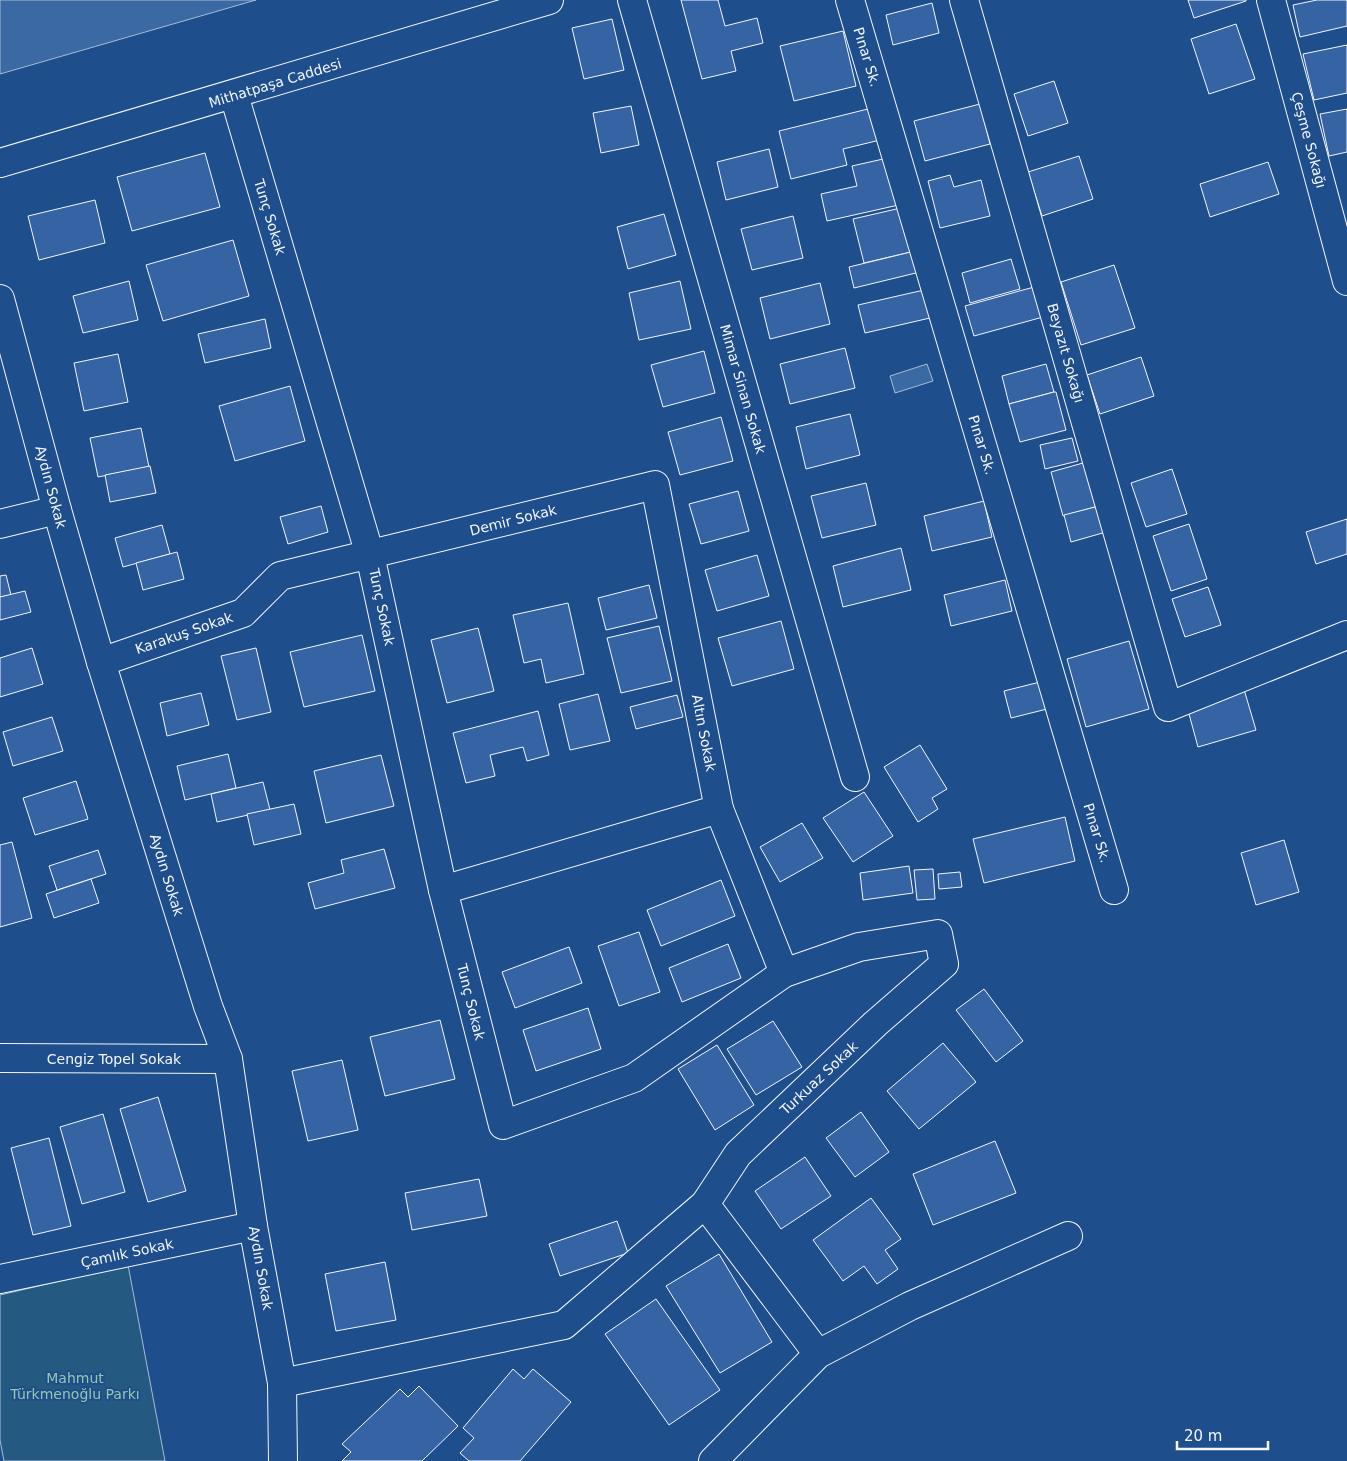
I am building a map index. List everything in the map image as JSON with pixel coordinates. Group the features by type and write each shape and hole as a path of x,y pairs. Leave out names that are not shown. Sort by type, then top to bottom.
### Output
{"street":[{"name":"Mithatpaşa Caddesi","path":"0,163 549,0"},
{"name":"Mimar Sinan Sokak","path":"632,0 855,777"},
{"name":"Pınar Sk.","path":"850,0 1114,890"},
{"name":"Beyazıt Sokağı","path":"964,0 1168,706 1347,635"},
{"name":"Çeşme Sokağı","path":"1271,0 1347,280"},
{"name":"Tunç Sokak","path":"234,95 370,555 443,890 503,1125 634,1078 784,973"},
{"name":"Aydın Sokak","path":"0,299 57,510 101,662 208,1006 228,1059 253,1226 282,1383 283,1461"},
{"name":"Demir Sokak","path":"370,555 655,485"},
{"name":"Altın Sokak","path":"655,485 719,809 784,973"},
{"path":"0,524 57,510"},
{"name":"Karakuş Sokak","path":"101,662 243,613 280,576 370,555"},
{"path":"443,890 719,809"},
{"name":"Turkuaz Sokak","path":"705,1204 738,1154 875,1024 944,964 938,934 859,947 784,973"},
{"name":"Cengiz Topel Sokak","path":"0,1058 228,1059"},
{"path":"282,1383 564,1325 705,1204 818,1354"},
{"name":"Çamlık Sokak","path":"0,1279 253,1226"},
{"path":"713,1461 818,1354 910,1306 1068,1236"}],"green space":[{"name":"Mahmut Türkmenoğlu Parkı","path":"128,1265 165,1461 4,1461 0,1440 0,1295"}],"shaded area":[{"path":"0,0 256,0 0,74"},
{"path":"927,364 933,381 895,393 890,376"}],"building":[{"path":"681,0 718,0 725,26 757,18 763,43 731,51 736,71 702,79"},
{"path":"1188,0 1246,0 1246,1 1194,18"},
{"path":"1317,0 1347,0 1347,26 1300,37 1293,5"},
{"path":"932,3 939,33 893,45 886,15"},
{"path":"612,19 624,70 584,79 572,28"},
{"path":"1236,24 1255,79 1209,94 1191,39"},
{"path":"843,31 856,86 794,101 780,46"},
{"path":"1347,45 1347,93 1314,100 1303,54"},
{"path":"1054,81 1068,123 1028,136 1014,94"},
{"path":"980,104 990,144 925,161 914,121"},
{"path":"631,106 639,145 601,153 593,113"},
{"path":"872,108 880,140 843,149 847,165 791,179 779,131"},
{"path":"1347,109 1347,152 1329,156 1320,114"},
{"path":"769,149 778,187 726,200 717,162"},
{"path":"205,153 220,207 132,231 117,177"},
{"path":"1079,156 1093,199 1042,216 1028,172"},
{"path":"892,157 903,204 827,221 821,194 857,186 852,166"},
{"path":"1268,162 1279,194 1210,217 1200,184"},
{"path":"950,175 954,187 981,180 990,216 940,228 928,181"},
{"path":"95,200 105,243 39,260 28,216"},
{"path":"905,207 915,251 864,263 853,219"},
{"path":"664,214 676,255 628,269 617,227"},
{"path":"793,216 803,258 752,270 741,229"},
{"path":"233,240 249,296 163,321 146,265"},
{"path":"915,251 920,272 854,288 849,267"},
{"path":"1011,259 1020,289 970,303 962,273"},
{"path":"1114,265 1135,328 1081,345 1061,282"},
{"path":"129,281 138,320 83,333 73,296"},
{"path":"680,281 691,329 639,340 629,293"},
{"path":"820,283 830,324 770,339 760,298"},
{"path":"1034,287 1043,317 974,336 965,306"},
{"path":"924,290 930,318 865,333 858,305"},
{"path":"265,319 271,348 205,363 198,334"},
{"path":"845,348 855,388 790,404 780,364"},
{"path":"704,351 715,393 663,407 651,365"},
{"path":"118,354 128,402 84,411 74,363"},
{"path":"1141,357 1154,396 1100,414 1087,375"},
{"path":"1046,364 1054,392 1009,404 1002,376"},
{"path":"290,386 305,441 235,461 219,406"},
{"path":"1056,392 1066,430 1020,442 1009,404"},
{"path":"850,414 860,455 806,469 796,427"},
{"path":"721,417 733,461 680,475 668,432"},
{"path":"141,428 149,467 98,477 90,438"},
{"path":"1072,438 1078,461 1045,469 1040,445"},
{"path":"1090,461 1102,505 1063,516 1051,472"},
{"path":"150,466 156,493 110,502 105,475"},
{"path":"1172,469 1187,514 1146,527 1131,483"},
{"path":"866,483 876,525 822,538 811,496"},
{"path":"738,491 749,531 701,544 689,504"},
{"path":"984,501 992,537 932,551 924,516"},
{"path":"321,506 328,532 288,544 280,517"},
{"path":"1099,506 1106,532 1071,542 1064,515"},
{"path":"1347,519 1347,554 1316,564 1306,532"},
{"path":"1189,524 1207,579 1171,591 1153,536"},
{"path":"162,525 170,554 123,567 115,538"},
{"path":"901,548 911,590 843,607 833,566"},
{"path":"177,552 184,579 143,590 136,563"},
{"path":"757,555 769,596 717,611 705,570"},
{"path":"6,575 11,595 0,597 0,576"},
{"path":"1005,580 1012,611 951,626 944,595"},
{"path":"649,585 657,618 606,630 598,598"},
{"path":"1208,587 1221,625 1185,637 1172,599"},
{"path":"25,591 31,612 0,620 0,597"},
{"path":"568,603 584,674 546,683 541,659 524,663 513,615"},
{"path":"781,621 794,669 732,686 718,638"},
{"path":"659,626 672,681 621,693 607,638"},
{"path":"478,628 494,691 447,703 431,640"},
{"path":"362,635 375,691 304,707 290,652"},
{"path":"1129,641 1149,709 1086,727 1067,659"},
{"path":"32,648 43,684 0,697 0,658"},
{"path":"256,648 271,712 237,720 221,656"},
{"path":"1044,681 1051,708 1011,718 1004,691"},
{"path":"1243,686 1256,730 1198,747 1186,703"},
{"path":"201,693 209,725 167,736 160,703"},
{"path":"598,694 610,741 570,750 559,704"},
{"path":"677,695 683,717 636,729 630,707"},
{"path":"538,711 549,755 527,761 523,747 490,755 495,776 466,783 453,733"},
{"path":"52,717 63,751 13,766 3,732"},
{"path":"920,745 947,789 932,798 938,809 918,822 884,767"},
{"path":"228,754 236,788 185,800 177,766"},
{"path":"381,755 394,806 326,823 314,771"},
{"path":"76,781 88,819 35,835 23,798"},
{"path":"263,782 270,810 217,822 211,794"},
{"path":"864,792 893,836 853,862 823,818"},
{"path":"294,804 301,834 254,845 247,814"},
{"path":"1065,817 1075,861 984,883 973,839"},
{"path":"802,823 823,858 780,882 760,847"},
{"path":"1284,840 1299,892 1256,905 1241,853"},
{"path":"12,842 32,918 0,927 0,845"},
{"path":"384,849 395,888 315,909 308,883 344,873 341,860"},
{"path":"98,850 106,874 57,890 49,866"},
{"path":"909,866 913,893 863,900 860,873"},
{"path":"933,869 935,899 917,900 914,870"},
{"path":"960,872 962,887 939,889 938,874"},
{"path":"91,879 99,903 54,918 46,894"},
{"path":"721,880 735,916 661,946 647,910"},
{"path":"639,932 660,992 619,1006 598,946"},
{"path":"728,944 741,978 682,1002 669,968"},
{"path":"569,947 582,983 515,1008 502,972"},
{"path":"984,989 1023,1041 996,1062 956,1010"},
{"path":"588,1008 601,1049 536,1071 523,1030"},
{"path":"440,1020 455,1079 385,1096 370,1037"},
{"path":"773,1021 802,1067 756,1095 727,1049"},
{"path":"943,1043 976,1082 919,1129 887,1091"},
{"path":"717,1045 754,1105 715,1130 678,1069"},
{"path":"342,1060 358,1130 308,1141 292,1071"},
{"path":"158,1097 186,1191 148,1202 120,1109"},
{"path":"861,1112 889,1152 855,1177 826,1138"},
{"path":"103,1114 125,1192 82,1204 60,1127"},
{"path":"49,1138 71,1226 33,1235 11,1148"},
{"path":"995,1141 1016,1193 933,1225 913,1174"},
{"path":"805,1157 831,1196 781,1229 755,1191"},
{"path":"479,1179 487,1216 412,1230 405,1193"},
{"path":"871,1198 901,1239 885,1250 898,1269 877,1284 864,1266 843,1281 813,1240"},
{"path":"617,1221 628,1253 560,1276 549,1244"},
{"path":"719,1254 772,1342 720,1373 666,1286"},
{"path":"385,1262 396,1320 336,1331 325,1274"},
{"path":"656,1299 720,1390 669,1425 605,1334"},
{"path":"513,1369 524,1379 533,1369 571,1402 520,1461 469,1461 460,1453 474,1438 463,1428"},
{"path":"419,1386 458,1426 422,1461 342,1461 351,1452 342,1444 400,1389 408,1397"}]}
